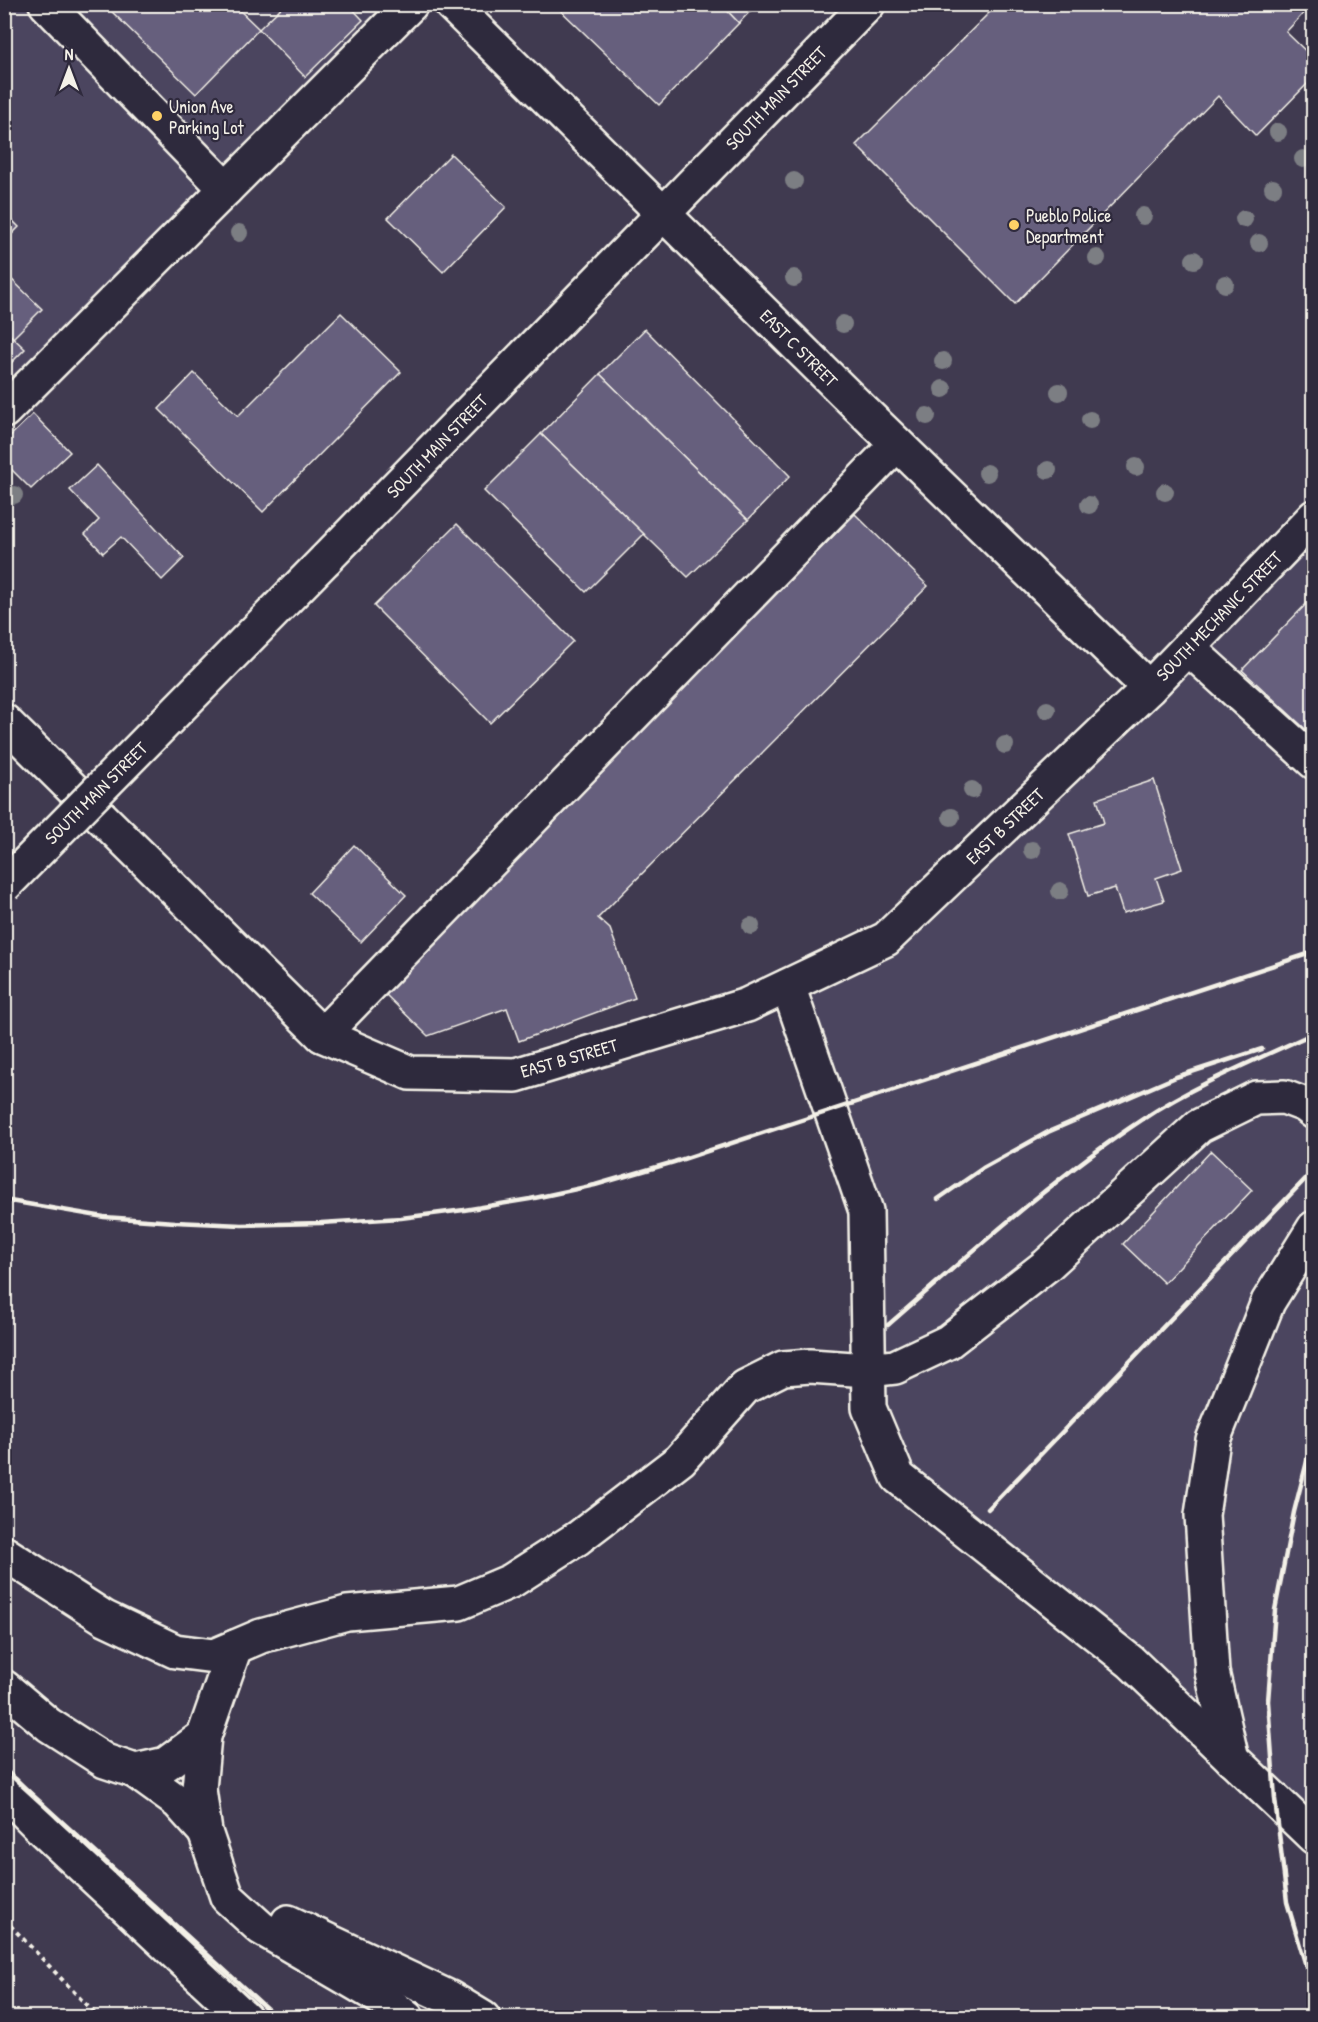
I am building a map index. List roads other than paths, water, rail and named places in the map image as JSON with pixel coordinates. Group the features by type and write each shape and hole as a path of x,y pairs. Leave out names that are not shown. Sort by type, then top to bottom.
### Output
{"street":[{"path":"46,4 226,189"},
{"path":"4,411 411,4"},
{"name":"EAST C STREET","path":"451,4 897,444 1149,688"},
{"name":"SOUTH MAIN STREET","path":"4,886 868,4"},
{"path":"322,1035 897,444"},
{"name":"SOUTH MECHANIC STREET","path":"1149,688 1314,517"},
{"path":"1188,648 1314,762"},
{"name":"EAST B STREET","path":"4,721 322,1035 410,1073 516,1075 747,1005 886,939 1149,688"},
{"path":"788,986 866,1211 869,1408 898,1477 1131,1662 1314,1837"},
{"path":"4,1553 105,1618 175,1651 214,1656 261,1636 347,1613 459,1603 511,1581 578,1538 680,1460 745,1387 783,1368 810,1366 868,1370 895,1367 948,1342 1047,1265 1199,1126 1256,1098 1284,1097 1305,1105 1314,1112"},
{"path":"1232,1759 1212,1672 1202,1515 1213,1440 1268,1302 1314,1228"},
{"path":"235,1647 204,1736 200,1790 205,1832 226,1898 261,1928 386,2001 407,2018"},
{"path":"4,1687 49,1725 105,1761 135,1771 178,1802 205,1832"},
{"path":"135,1771 166,1764 204,1736"},
{"path":"4,1791 245,2018"},
{"path":"224,1891 450,1998 483,2018"}],"railway":[{"path":"4,1200 104,1217 242,1225 401,1218 530,1199 595,1185 674,1162 1314,952"},
{"path":"888,1325 981,1244 1109,1142 1163,1106 1314,1033"},
{"path":"938,1199 983,1168 1048,1132 1176,1077 1262,1049"},
{"path":"988,1509 1314,1170"},
{"path":"1314,1434 1294,1512 1275,1610 1268,1701 1275,1799 1287,1902 1314,1993"},
{"path":"4,1769 277,2018"}],"place":[{"name":"Union Ave Parking Lot","path":"157,116"},
{"name":"Pueblo Police Department","path":"1014,225"}]}
